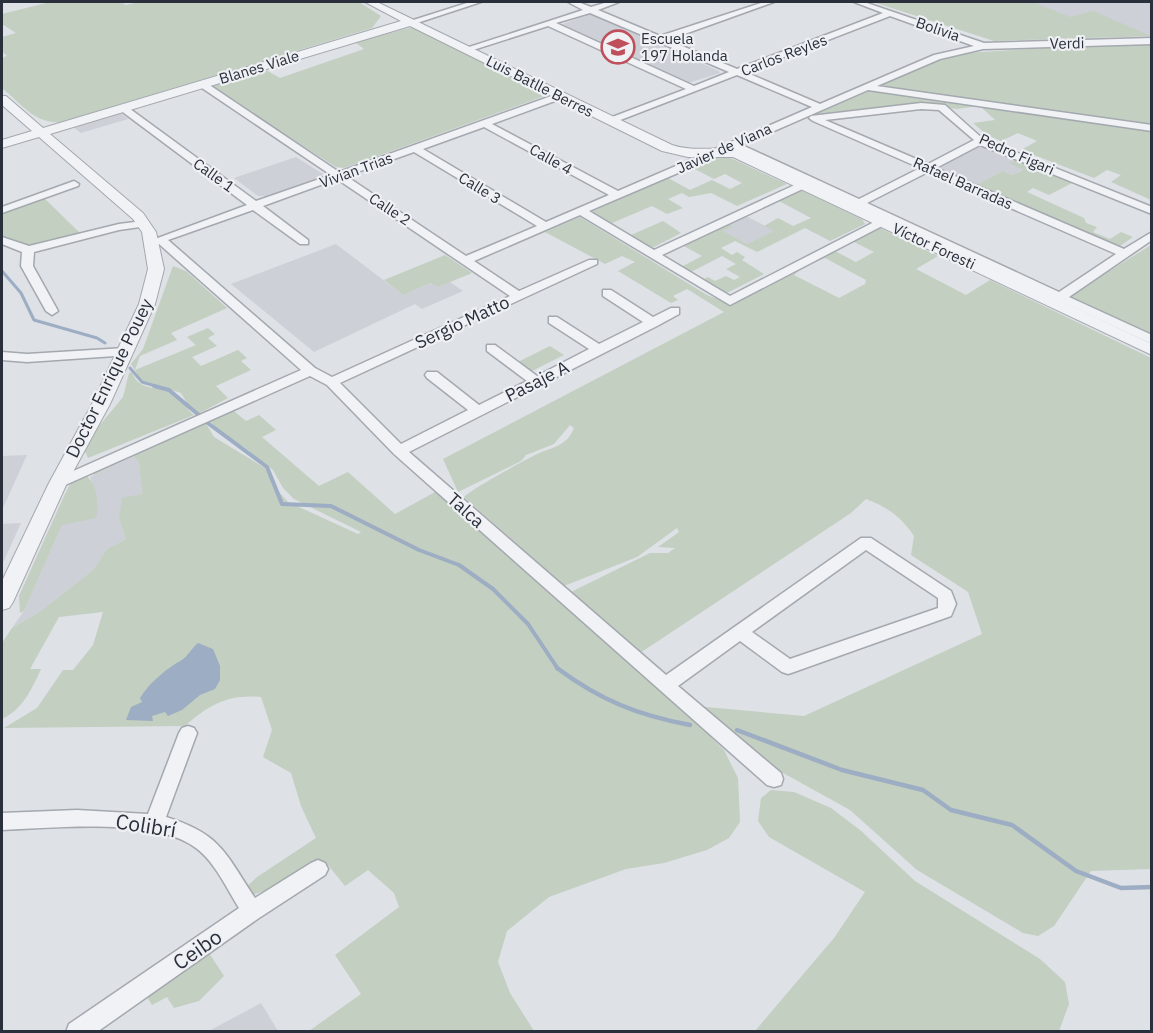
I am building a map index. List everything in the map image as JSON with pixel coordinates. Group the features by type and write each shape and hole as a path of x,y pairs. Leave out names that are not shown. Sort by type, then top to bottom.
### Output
{"street":[{"name":"Luis Batlle Berres","path":"370,2 675,152 688,155 714,153"},
{"name":"Blanes Viale","path":"2,144 477,2"},
{"path":"572,2 819,107"},
{"path":"467,50 615,2"},
{"path":"661,39 770,2"},
{"name":"Bolivia","path":"858,2 983,46"},
{"path":"378,32 389,22 391,12"},
{"name":"Carlos Reyles","path":"610,121 891,13"},
{"path":"548,23 694,89"},
{"name":"Verdi","path":"983,46 1152,40"},
{"name":"Javier de Viana","path":"467,260 937,57 983,46"},
{"name":"Calle 2","path":"202,84 518,296"},
{"path":"865,87 1152,128"},
{"name":"Vivian Trias","path":"156,241 560,96"},
{"name":"Doctor Enrique Pouey","path":"2,99 129,209 156,241 154,284 125,352 101,404 58,483 2,602"},
{"name":"Pedro Figari","path":"814,118 921,106 942,107 980,141 1152,211"},
{"name":"Calle 1","path":"123,108 304,242"},
{"name":"Rafael Barradas","path":"802,114 1124,254"},
{"name":"Calle 4","path":"486,124 617,195"},
{"path":"859,203 980,141"},
{"name":"Víctor Foresti","path":"734,145 1152,340"},
{"name":"Calle 3","path":"416,149 545,226"},
{"name":"Víctor Foresti","path":"714,153 733,152 1152,350"},
{"path":"2,210 74,184"},
{"path":"654,254 803,185"},
{"path":"581,211 730,301 882,222"},
{"path":"2,240 28,250 143,224"},
{"path":"1060,297 1152,235"},
{"name":"Talca","path":"156,241 310,371 332,382 399,451 774,779"},
{"path":"28,250 27,266 52,311"},
{"name":"Sergio Matto","path":"332,382 593,262"},
{"path":"607,292 653,322"},
{"name":"Pasaje A","path":"399,451 675,311"},
{"path":"553,320 599,350"},
{"path":"491,348 536,381"},
{"path":"3,357 125,352"},
{"path":"58,483 310,371"},
{"path":"432,375 479,412"},
{"path":"666,685 740,632 866,542 945,596 948,604 945,612 788,667 740,632"},
{"path":"154,824 188,733"},
{"name":"Colibrí","path":"2,821 111,819 184,830 204,842 252,911"},
{"name":"Ceibo","path":"84,1030 252,911 318,869"}],"shaded area":[{"path":"1029,2 1151,2 1151,36 1112,37"},
{"path":"590,14 720,73 688,83 560,25"},
{"path":"120,113 128,119 81,133 73,127"},
{"path":"982,144 1018,159 1010,163 1024,169 1014,175 1003,171 976,185 936,168"},
{"path":"296,157 323,174 321,177 266,196 258,196 234,178"},
{"path":"744,215 775,231 747,244 722,231 733,226 727,223"},
{"path":"336,244 403,295 432,283 438,287 450,282 463,291 422,309 415,304 314,352 231,284"},
{"path":"27,455 2,510 2,456"},
{"path":"133,456 139,462 142,494 119,519 126,539 107,549 93,570 41,611 12,628 24,611 62,525 97,495 90,477"},
{"path":"21,523 2,565 2,524"},
{"path":"261,1003 278,1031 209,1031"}],"green space":[{"path":"50,2 120,2 126,5 139,2 359,2 381,16 372,28 61,122 52,122 29,112 2,88 2,58 7,56 2,51 2,37 16,33 2,24 2,14"},
{"path":"873,2 1033,2 1070,17 1093,11 1151,36 994,41"},
{"path":"413,27 543,94 542,97 344,168 336,167 213,88 213,85 264,69 280,78 364,49 355,42"},
{"path":"1151,41 1151,126 873,87 920,66 966,53"},
{"path":"868,90 1151,129 1151,200 1111,182 1121,175 1107,170 1094,178 1021,150 1037,141 1018,133 1001,141 987,135 973,123 995,120 980,106 957,109 910,104 824,115 813,113"},
{"path":"724,155 787,184 737,206 711,193 689,197 682,193 668,199 683,208 667,214 652,206 612,223 631,235 663,221 681,233 652,248 589,213 668,178 690,190 712,180 730,189 742,183 725,174 714,179 693,168"},
{"path":"1018,159 1074,182 1049,195 1033,188 1027,192 1084,218 1086,223 1097,227 1093,232 1110,239 1121,232 1133,237 1117,248 976,185 1003,171 1013,175 1023,170 1009,163"},
{"path":"799,189 862,219 865,224 830,241 805,228 757,252 735,241 721,248 732,255 737,252 745,257 742,260 764,274 727,293 702,280 708,277 715,281 726,276 734,280 740,277 726,269 736,264 722,256 691,272 681,267 702,256 682,245 727,223 733,226 723,231 747,244 774,231 764,226 778,218 793,226 811,218 777,200"},
{"path":"44,198 82,235 30,248 2,237 2,212"},
{"path":"580,217 707,295 731,304 804,266 794,275 839,298 865,284 866,280 825,258 810,263 833,250 856,262 874,252 852,241 878,227 938,256 916,269 966,295 990,280 1151,358 1151,869 1091,871 1054,926 1038,936 1023,933 917,870 850,810 747,753 700,711 706,707 804,716 982,634 968,592 911,555 914,536 905,524 888,509 866,499 851,513 640,653 571,592 650,553 668,553 675,548 658,547 679,532 677,528 637,557 564,586 464,497 487,481 568,439 574,428 570,425 554,444 526,455 521,461 458,492 443,459 724,312 687,289 673,296 678,300 671,303 618,271 635,262 622,256 605,264 545,232"},
{"path":"1151,245 1151,335 1070,299 1071,295"},
{"path":"445,255 472,273 438,287 431,283 403,295 384,280"},
{"path":"173,266 186,271 227,308 171,333 177,340 140,356 135,370 196,345 187,337 208,328 215,334 208,338 217,346 192,357 201,366 238,350 247,358 241,361 251,370 216,386 228,398 198,414 191,409 181,393 141,380 131,364 143,349"},
{"path":"550,346 564,355 528,373 514,364"},
{"path":"132,372 135,379 145,386 178,396 194,415 88,458 84,449 85,443 123,397 129,373"},
{"path":"229,407 246,421 259,415 276,430 262,437 319,486 348,472 395,514 437,491 666,693 724,750 738,778 740,822 729,838 707,850 664,863 626,869 549,897 507,931 498,962 510,993 534,1031 309,1031 361,994 335,955 399,907 394,893 368,870 345,886 328,865 306,870 266,890 244,896 243,890 257,877 316,838 301,806 291,773 263,757 272,730 261,697 238,697 219,702 185,726 4,728 37,708 63,670 73,670 93,645 103,612 59,617 30,669 41,669 30,691 15,710 2,719 2,643 12,628 41,611 93,570 107,549 126,539 119,519 122,498 142,494 139,462 133,456 94,475 91,469 205,422 214,437 265,468 278,491 288,502 358,534 361,532 294,499 283,488 273,470 244,447 216,431 213,424 204,418"},
{"path":"84,474 95,488 96,518 62,525 24,611 20,613 19,596 65,494 72,480"},
{"path":"771,790 794,792 831,808 860,830 915,881 1040,959 1065,982 1069,1004 1059,1031 755,1031 834,938 865,892 769,837 758,821 761,798"},
{"path":"202,942 224,976 199,1001 174,1008 167,997 152,1005 138,983"}],"water":[{"path":"198,643 213,649 220,666 220,680 215,689 200,695 182,710 168,716 165,712 152,716 153,721 126,720 131,707 142,702 140,698 153,681 184,659"}],"waterway":[{"path":"2,271 21,293 34,320 97,338 105,343"},
{"path":"130,368 142,382 159,387"},
{"path":"154,386 169,390 200,416"},
{"path":"205,421 267,467 282,504 331,506 419,550 459,565 493,589 528,624 558,668"},
{"path":"558,668 588,689 620,705 690,725"},
{"path":"737,730 842,770 923,790 951,810 1012,825 1076,871 1121,888 1152,887"}],"place":[{"name":"Escuela 197 Holanda","path":"618,47"}]}
